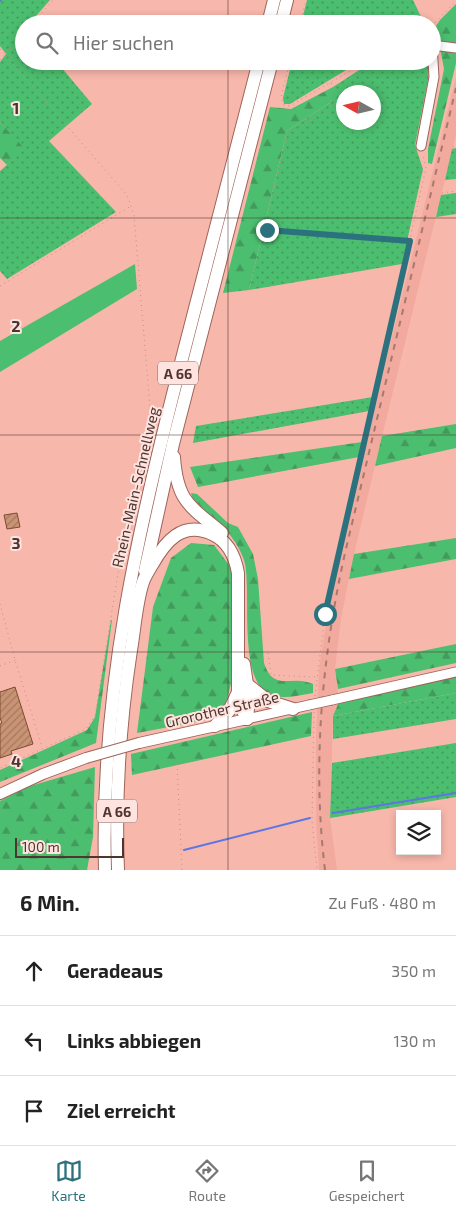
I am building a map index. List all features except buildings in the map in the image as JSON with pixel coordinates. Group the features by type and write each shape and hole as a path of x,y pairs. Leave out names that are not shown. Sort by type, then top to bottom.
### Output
{"highway":[{"path":"270,15 274,0"},
{"path":"283,15 287,0"},
{"name":"Rhein-Main-Schnellweg","path":"105,870 105,780 110,718 120,636 136,550 161,441 257,70"},
{"name":"Rhein-Main-Schnellweg","path":"143,581 173,444 270,70"},
{"path":"173,444 176,480 185,500 193,510 230,541 239,558 242,577 243,655 243,688 239,703 247,719"},
{"path":"143,581 164,545 179,534 191,530 204,531 216,536 226,544 233,554 238,573 243,688 229,711 214,726"},
{"name":"A 66","path":"118,870 118,799 122,727 129,666 143,581"},
{"path":"243,688 268,701 293,709"},
{"path":"100,870 104,841"}],"main road":[{"name":"Grorother Straße","path":"0,794 42,774 86,758 139,743 247,719"}],"street":[{"path":"441,46 455,48"},
{"path":"421,146 434,70"},
{"name":"Grorother Straße","path":"247,719 312,706 456,672"}],"path":[{"path":"40,15 53,0"},
{"path":"302,15 306,0"},
{"path":"441,17 456,1"},
{"path":"0,60 15,43"},
{"path":"0,49 15,67"},
{"path":"0,768 86,729 95,716 121,555 150,420 141,287 132,205 127,195 17,70"},
{"path":"288,70 281,97 284,105 290,106 352,70"},
{"path":"331,83 336,90 333,105 323,113 302,123 287,138 264,228 272,231 410,241"},
{"path":"315,697 325,614 426,168 421,146"},
{"path":"442,193 456,191"},
{"path":"0,286 132,205"},
{"path":"0,604 15,660 43,748"},
{"path":"268,653 271,675 317,677"},
{"path":"0,666 15,660"},
{"path":"312,706 312,821 317,870"},
{"path":"177,764 182,870"}],"shaded area":[{"path":"456,77 456,135 382,436 341,618 335,669 339,702 333,716 330,818 337,870 319,870 316,820 316,737 319,669 331,592"}],"green space":[{"path":"0,0 50,0 37,15 15,15 15,70 64,70 92,104 49,141 116,212 7,279 0,271 0,171 25,149 0,122 0,62 6,54 0,46"},
{"path":"307,0 413,0 420,15 303,15"},
{"path":"456,4 456,63 432,164 428,163 428,149 444,69 441,53 441,19"},
{"path":"290,70 346,70 290,104 284,104 283,98"},
{"path":"359,70 429,70 415,145 423,169 402,264 249,290 287,131 331,102 334,96 333,87 336,85 336,130 381,130 381,85 336,85"},
{"path":"333,87 335,96 331,102 287,131 249,290 223,293 270,107 291,109"},
{"path":"0,122 26,149 7,165 0,158"},
{"path":"456,148 456,179 445,180 452,149"},
{"path":"456,193 456,214 436,217 441,195"},
{"path":"135,264 137,289 0,372 0,341"},
{"path":"373,397 369,411 193,443 196,426"},
{"path":"456,424 456,448 375,466 382,436"},
{"path":"362,442 359,457 198,487 190,467"},
{"path":"191,493 197,494 228,523 238,527 253,554 258,579 264,663 268,672 273,678 278,680 305,681 313,684 313,693 279,697 262,689 254,675 250,656 244,560 240,550 229,534 193,499"},
{"path":"456,538 456,559 349,579 354,554"},
{"path":"191,543 214,545 232,569 232,680 224,710 201,721 137,733 153,607 171,558"},
{"path":"111,620 96,743 0,782 0,770 87,730 95,717"},
{"path":"456,644 456,663 338,689 335,669"},
{"path":"456,677 456,693 333,716 339,702"},
{"path":"456,693 456,719 333,739 333,716"},
{"path":"312,712 311,736 132,775 131,754"},
{"path":"456,743 456,797 330,818 332,763"},
{"path":"95,767 93,837 87,870 0,870 0,801 27,787"}],"waterway":[{"path":"333,813 456,793"},
{"path":"184,850 310,818"}],"railway":[{"path":"325,870 319,790 322,711 330,632 345,553 456,88"}],"route":[{"path":"267,230 410,241 325,614"}]}
